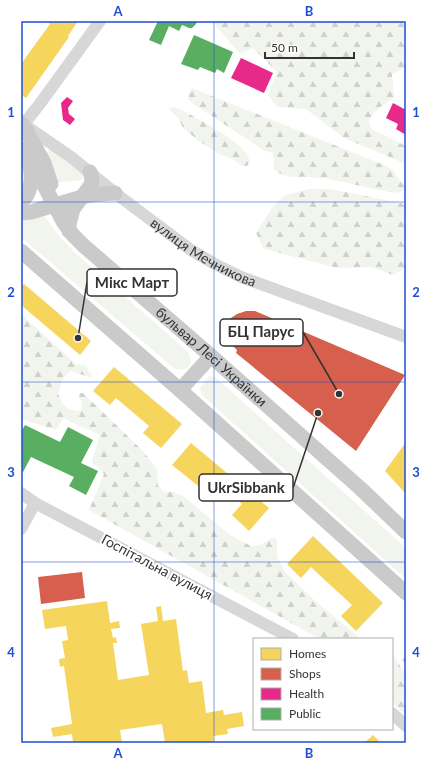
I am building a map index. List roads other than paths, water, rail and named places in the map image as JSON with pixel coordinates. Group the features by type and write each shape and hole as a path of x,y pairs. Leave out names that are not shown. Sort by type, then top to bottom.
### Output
{"main road":[{"path":"22,124 44,163 52,188 54,205"},
{"path":"21,202 26,199 29,193 31,181 30,167 24,154"},
{"name":"бульвар Лесі Українки","path":"24,154 37,172 54,205 70,230 89,250 360,488 406,532"},
{"path":"70,230 69,224 73,208 91,185 92,179 90,172"},
{"path":"21,213 30,212 83,197 115,193"},
{"path":"21,251 180,390 406,593"},
{"path":"180,390 211,356"}],"street":[{"path":"22,124 100,21"},
{"name":"вулиця Мечникова","path":"22,124 71,157 115,193 191,250 214,263 241,277 406,337"},
{"name":"Госпітальна вулиця","path":"21,493 35,503 291,638"},
{"path":"21,529 35,503"},
{"path":"393,713 406,726"}],"place":[{"name":"Мікс Март","path":"78,338"},
{"name":"БЦ Парус","path":"339,394"},
{"name":"UkrSibbank","path":"318,413"}]}
